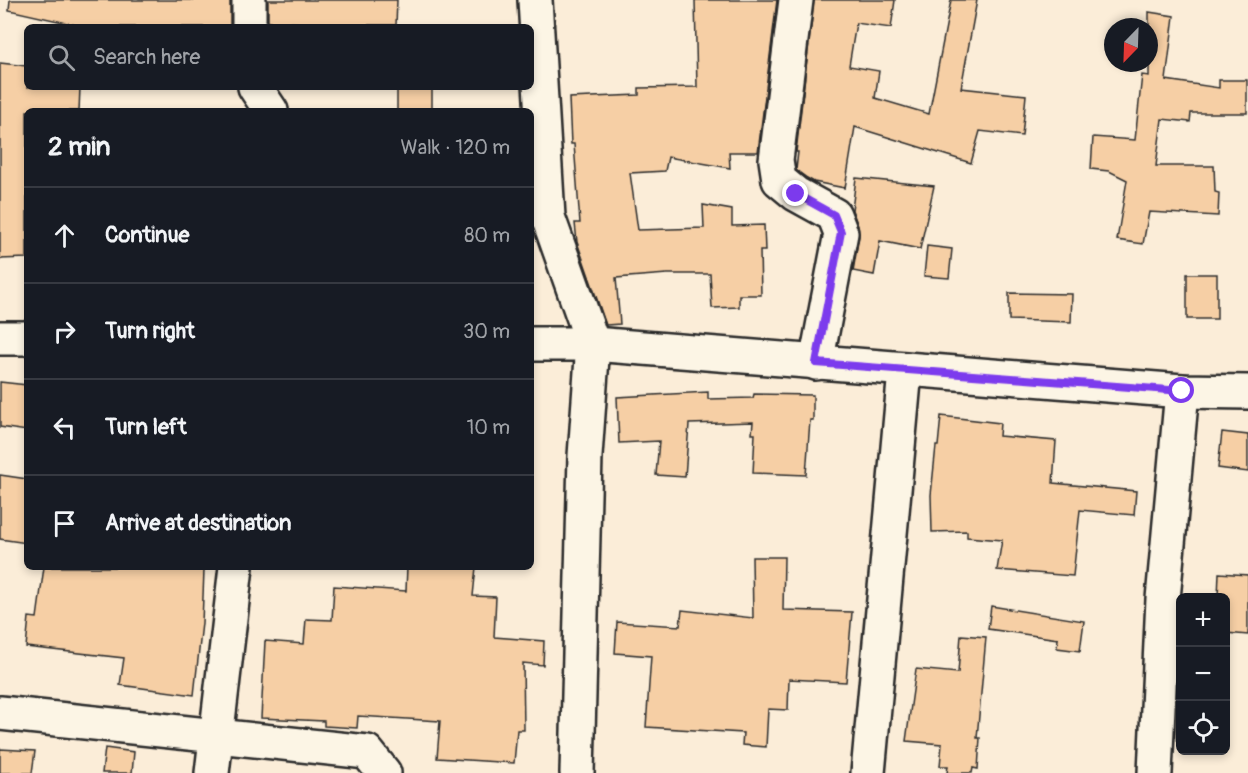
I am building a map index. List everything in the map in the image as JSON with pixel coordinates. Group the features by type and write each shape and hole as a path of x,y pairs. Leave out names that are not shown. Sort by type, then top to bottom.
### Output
{"street":[{"path":"249,0 249,24"},
{"path":"535,0 548,217 593,344 585,456 577,773"},
{"path":"796,0 776,160 779,180 796,194 834,215 841,232 816,363"},
{"path":"257,90 269,108"},
{"path":"0,338 24,338"},
{"path":"534,344 593,344 1182,391 1248,392"},
{"path":"868,773 906,370"},
{"path":"1155,773 1163,598 1182,391"},
{"path":"212,773 236,570"},
{"path":"0,713 367,752 384,773"}],"building":[{"path":"10,0 230,0 230,24 72,24 9,10"},
{"path":"268,0 397,0 396,24 268,22"},
{"path":"695,0 777,0 758,152 729,152 730,168 668,157 665,171 630,173 638,230 704,228 703,205 732,210 732,226 764,225 765,251 760,251 761,295 739,295 739,307 712,308 710,274 667,274 616,278 620,324 606,325 577,242 575,223 580,223 574,144 571,144 569,98 639,95 639,88 697,87"},
{"path":"814,0 895,0 891,28 856,23 849,66 879,71 875,98 929,114 951,0 977,0 961,88 1026,95 1022,136 980,131 971,163 855,127 845,188 814,182 807,178 796,170 798,152 796,152"},
{"path":"1149,12 1174,16 1166,80 1219,88 1219,80 1247,80 1247,113 1191,113 1190,122 1162,119 1156,166 1214,166 1215,192 1219,193 1218,216 1149,212 1143,244 1117,240 1127,180 1109,171 1091,169 1093,137 1135,140 1142,75 1149,76 1149,72 1158,72 1158,18 1149,18"},
{"path":"0,63 24,66 24,90 80,90 79,108 24,108 24,258 0,259"},
{"path":"397,90 432,90 432,108 397,108"},
{"path":"856,178 934,186 920,249 880,241 874,275 853,271 859,236 852,210"},
{"path":"927,246 952,249 949,278 924,276"},
{"path":"1187,274 1217,274 1217,319 1187,319"},
{"path":"1009,293 1072,294 1071,322 1009,320"},
{"path":"0,382 24,385 24,431 0,427"},
{"path":"708,392 708,399 753,398 754,394 813,395 813,420 810,420 806,475 753,473 755,434 752,434 753,422 689,424 685,477 656,475 659,441 619,443 617,397"},
{"path":"941,416 1000,423 999,436 1056,441 1053,483 1136,491 1134,515 1080,510 1073,576 997,570 1002,540 967,537 967,531 932,532 931,495"},
{"path":"1222,432 1248,435 1248,472 1218,468"},
{"path":"0,475 24,479 24,543 0,539"},
{"path":"752,557 784,557 783,610 852,612 846,682 789,679 788,710 768,709 766,747 742,745 743,733 646,727 651,656 615,653 617,622 680,626 682,610 753,618"},
{"path":"44,570 204,570 202,623 194,695 120,685 124,658 26,647 29,617 37,618"},
{"path":"407,570 476,570 473,596 496,597 494,637 544,641 543,665 523,663 524,730 517,730 514,763 437,758 440,721 358,716 357,728 324,726 324,721 261,718 265,641 304,644 306,619 332,620 334,586 406,591"},
{"path":"1219,573 1248,575 1248,635 1230,633 1230,593 1218,593"},
{"path":"991,606 1084,621 1080,651 1057,648 1058,639 988,629"},
{"path":"961,635 986,637 977,738 980,738 978,769 973,768 972,773 947,773 948,766 940,766 942,744 906,741 916,669 958,673"},
{"path":"105,748 134,752 132,773 102,773"},
{"path":"0,749 35,751 32,773 0,773"}],"route":[{"path":"796,194 834,215 841,232 816,363 1182,391"}]}
